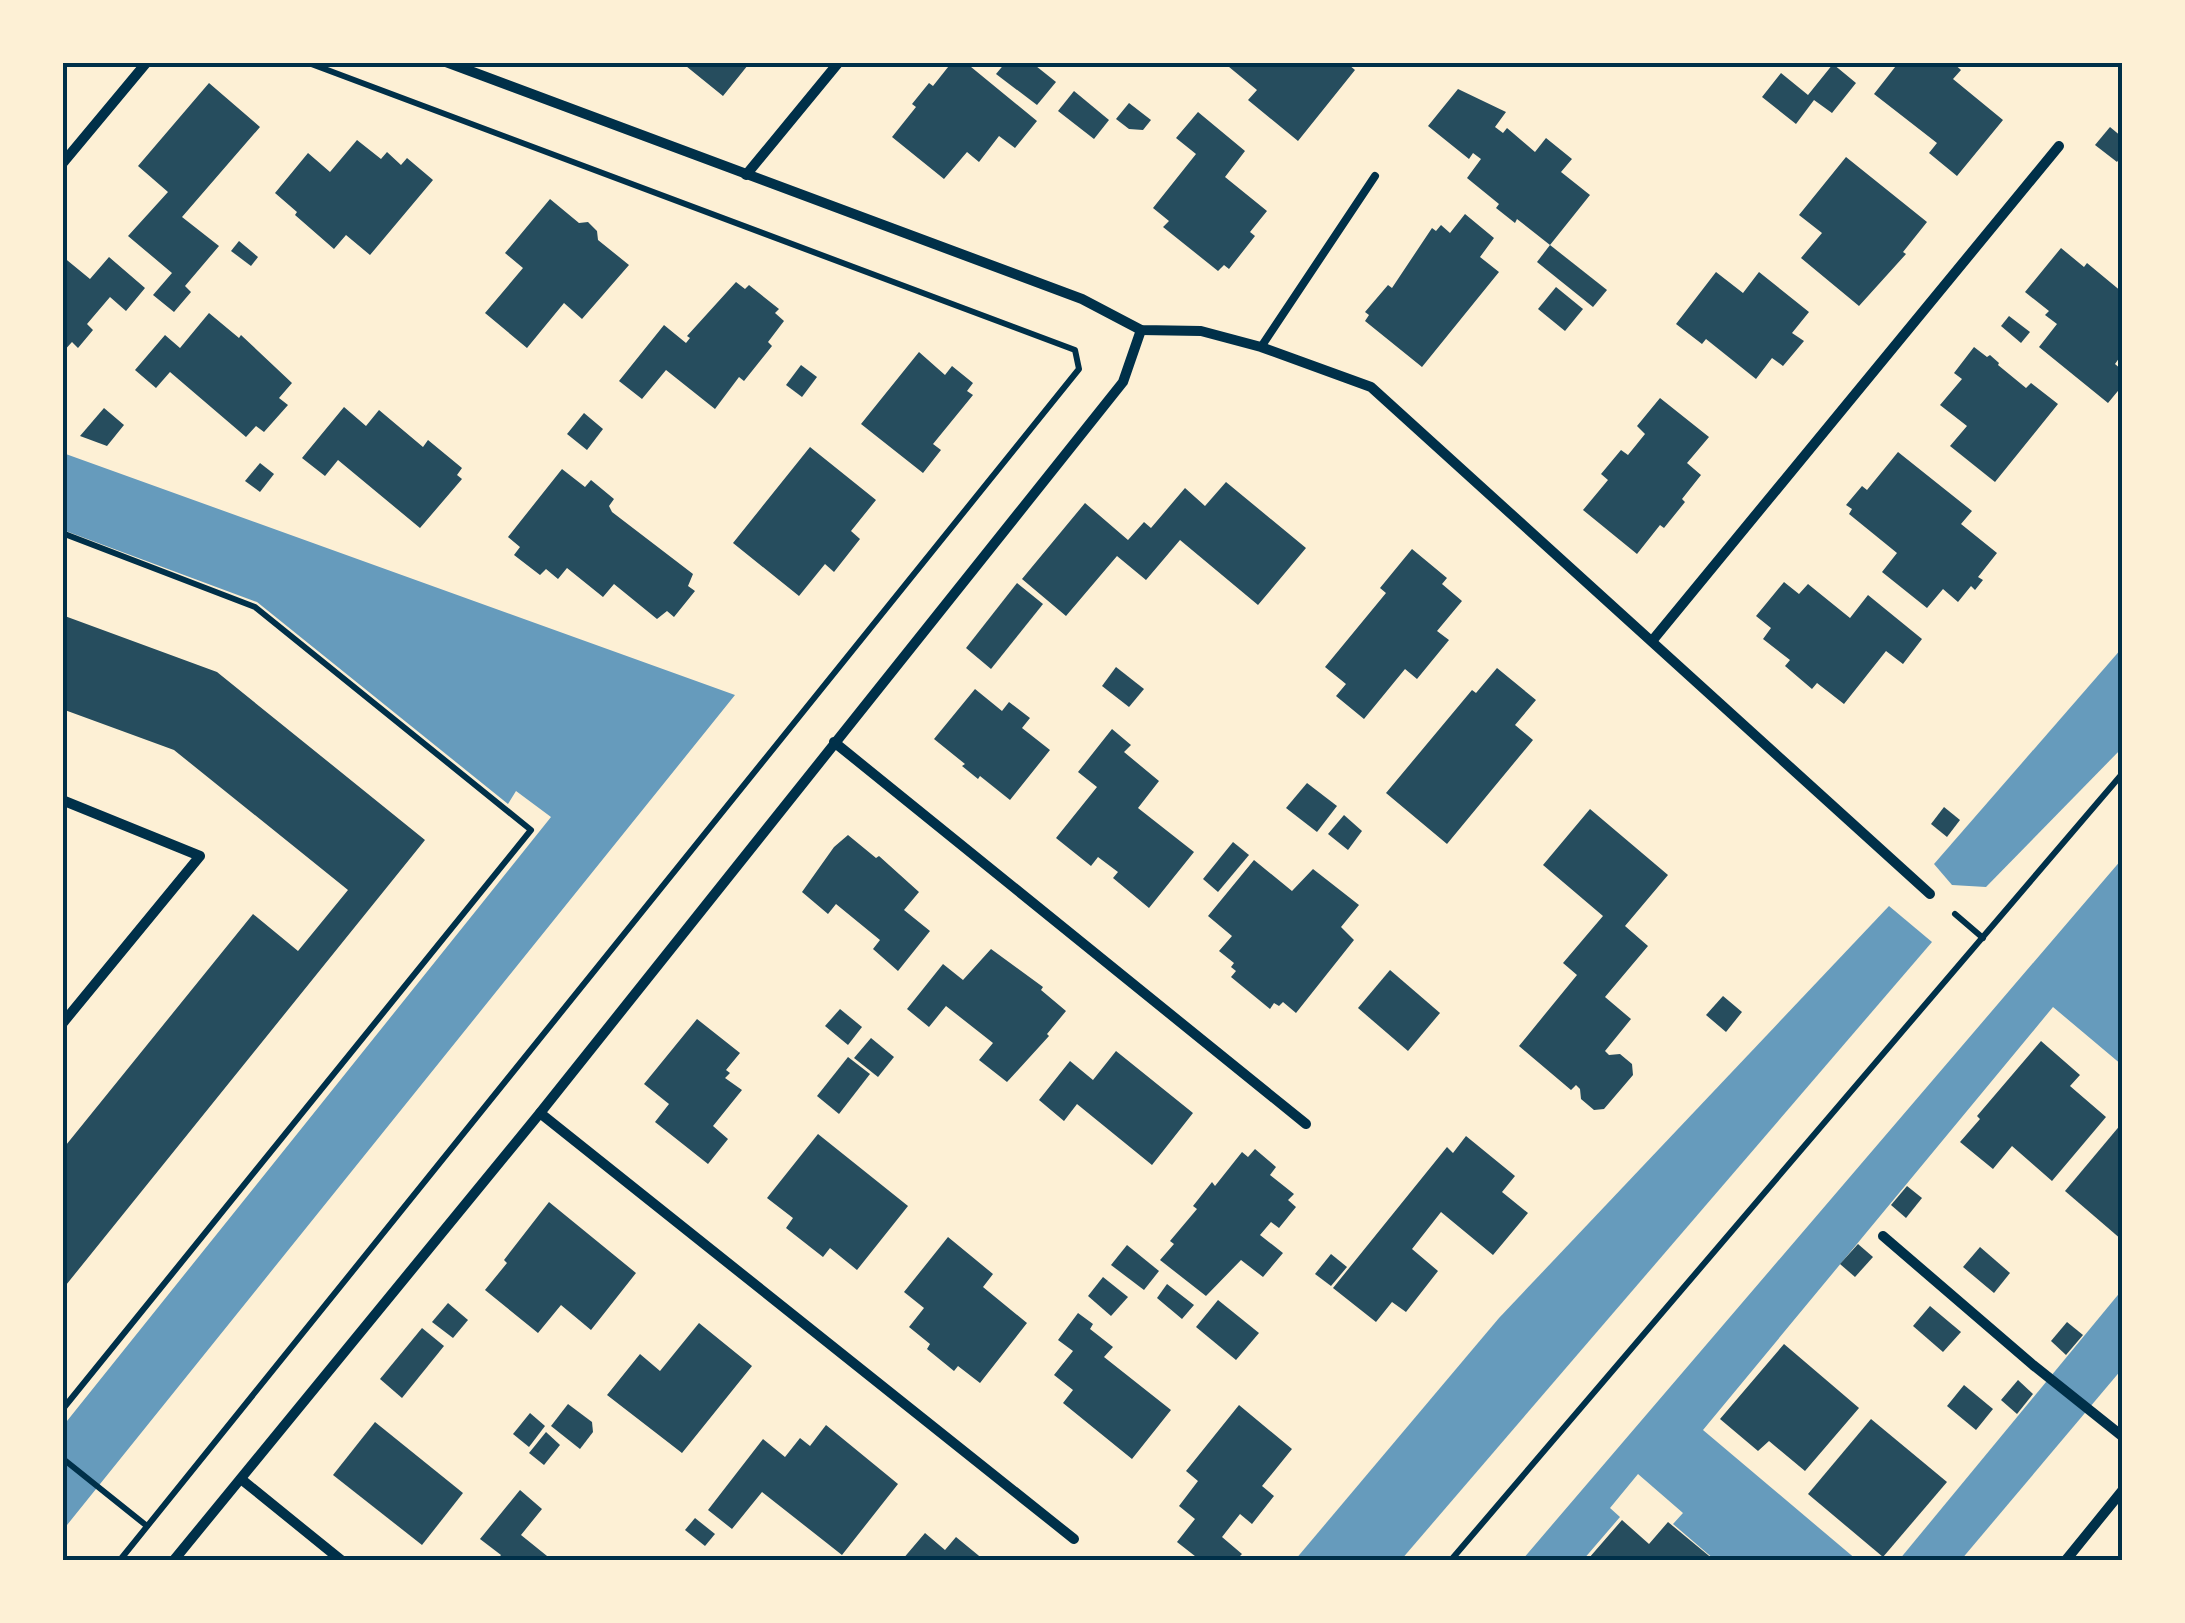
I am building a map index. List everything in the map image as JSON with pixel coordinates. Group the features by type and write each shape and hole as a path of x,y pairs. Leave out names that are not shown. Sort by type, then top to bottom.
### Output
{"street":[{"path":"62,164 147,62"},
{"path":"446,62 1082,299 1140,330 1201,331 1261,346 1372,386 1930,894"},
{"path":"746,175 839,62"},
{"path":"1652,641 2059,146"},
{"path":"177,1557 540,1112 1123,382 1140,330"},
{"path":"834,742 1306,1124"},
{"path":"62,800 200,856 62,1024"},
{"path":"540,1112 1074,1538"},
{"path":"1883,1236 2122,1436"},
{"path":"240,1480 341,1560"},
{"path":"2066,1560 2122,1491"}],"lane":[{"path":"1261,346 1375,176"}],"path":[{"path":"120,1560 1078,369 1075,350 306,62"},
{"path":"62,533 255,607 531,830 62,1410"},
{"path":"1452,1560 2122,774"},
{"path":"62,1458 147,1526 177,1557"}],"water":[{"path":"63,453 735,695 63,1530 63,1426 551,817 516,791 508,804 257,602 63,530"},
{"path":"2122,648 2122,748 1986,887 1952,885 1934,864"},
{"path":"2122,859 2122,1065 2053,1007 1703,1430 1857,1560 1715,1560 1673,1524 1683,1513 1638,1474 1610,1508 1620,1517 1583,1560 1522,1560"},
{"path":"1889,906 1932,942 1401,1560 1295,1560 1499,1318"},
{"path":"2122,1290 2122,1369 1961,1560 1899,1560"}],"building":[{"path":"681,62 755,62 751,67 748,65 723,96"},
{"path":"952,62 965,62 1037,121 1015,148 999,136 979,162 967,152 944,179 892,137 916,107 912,104"},
{"path":"1006,62 1031,62 1056,82 1037,105 996,74"},
{"path":"1223,62 1351,62 1349,65 1355,70 1298,141 1248,100 1257,90"},
{"path":"1899,62 1952,62 1961,70 1953,79 2003,120 1957,176 1929,153 1937,143 1874,94"},
{"path":"1833,64 1856,83 1832,113 1814,100 1796,124 1762,97 1781,73 1808,95"},
{"path":"209,83 260,127 182,217 219,246 185,286 191,292 174,312 153,295 172,273 128,236 168,192 138,166"},
{"path":"1458,89 1506,112 1495,127 1503,133 1507,128 1535,152 1546,138 1572,159 1561,172 1590,195 1550,245 1496,208 1499,204 1467,178 1481,159 1473,153 1469,159 1428,126"},
{"path":"1074,91 1109,120 1094,139 1058,111"},
{"path":"1129,103 1151,120 1143,130 1129,129 1116,119"},
{"path":"1198,112 1245,151 1225,177 1267,211 1250,232 1255,236 1229,269 1224,265 1218,271 1163,227 1169,221 1153,208 1196,154 1176,138"},
{"path":"2110,127 2122,137 2122,155 2117,162 2095,145"},
{"path":"357,140 381,159 387,152 401,165 407,158 433,180 370,255 346,235 334,249 275,193 308,153 330,172"},
{"path":"1846,157 1927,222 1903,252 1906,254 1859,306 1801,258 1822,233 1799,215"},
{"path":"550,199 579,223 588,222 597,231 598,240 629,265 582,319 564,303 527,348 485,313 523,268 505,253"},
{"path":"1465,214 1494,238 1480,257 1499,272 1422,367 1365,321 1369,315 1365,312 1388,285 1392,288 1432,228 1436,231 1441,225 1450,233"},
{"path":"239,241 258,257 251,266 231,251"},
{"path":"1550,245 1607,290 1593,307 1537,262"},
{"path":"2061,248 2084,267 2087,263 2122,292 2122,354 2115,364 2122,370 2122,386 2108,403 2039,347 2057,324 2045,315 2049,311 2025,292"},
{"path":"62,256 90,279 109,257 145,288 126,311 110,297 87,324 93,330 78,348 72,342 62,353"},
{"path":"1716,272 1743,293 1759,272 1809,312 1792,333 1804,341 1783,366 1772,358 1756,379 1706,339 1702,344 1676,324"},
{"path":"736,282 745,289 749,285 779,309 775,313 784,321 768,342 772,346 744,381 739,377 715,409 666,370 642,399 619,381 664,325 686,343 690,338 687,336"},
{"path":"1556,287 1583,309 1565,331 1538,309"},
{"path":"209,313 239,338 241,335 292,383 279,398 288,405 264,432 256,426 246,437 170,372 156,388 135,370 165,335 180,348"},
{"path":"2009,316 2030,332 2021,343 2001,326"},
{"path":"1974,347 1987,357 1990,355 2026,388 2031,383 2058,404 1995,482 1950,446 1967,426 1940,405 1962,379 1954,373"},
{"path":"919,352 945,375 952,366 973,383 967,391 973,395 933,444 941,450 923,473 861,424"},
{"path":"801,365 817,377 802,397 786,385"},
{"path":"1660,398 1709,437 1687,463 1701,475 1682,499 1685,502 1637,554 1583,510 1608,480 1601,474 1621,450 1628,455 1645,434 1637,426"},
{"path":"344,407 366,426 379,410 423,447 428,440 462,468 457,475 462,479 420,528 338,460 325,476 302,458"},
{"path":"104,408 124,425 107,446 80,436"},
{"path":"584,413 603,429 587,450 567,434"},
{"path":"810,447 876,500 851,531 860,539 834,572 825,564 799,596 733,543"},
{"path":"1898,452 1972,511 1961,524 1997,553 1978,577 1983,580 1975,590 1971,586 1958,602 1943,589 1927,608 1882,572 1897,553 1849,514 1852,509 1846,505 1862,486 1867,490"},
{"path":"260,463 274,474 260,492 245,481"},
{"path":"562,469 585,487 591,480 614,499 609,506 612,512 693,574 688,586 695,591 674,617 667,611 657,619 614,584 603,597 567,568 558,579 546,569 540,575 514,555 520,547 508,537"},
{"path":"1226,482 1306,548 1258,605 1180,540 1146,580 1117,556 1066,616 1022,579 1085,503 1128,540 1144,522 1151,528 1185,488 1205,506"},
{"path":"1412,549 1447,578 1442,584 1462,601 1437,631 1449,640 1417,679 1405,669 1364,719 1336,696 1346,684 1325,667 1386,593 1380,588"},
{"path":"1784,582 1799,594 1808,584 1850,618 1868,595 1922,639 1903,664 1886,651 1844,704 1817,683 1812,689 1785,666 1790,660 1763,639 1771,628 1756,616"},
{"path":"1017,583 1043,604 991,669 966,648"},
{"path":"62,615 217,672 425,840 62,1290 62,1150 253,914 298,951 348,890 174,750 62,709"},
{"path":"1116,667 1144,689 1129,707 1102,686"},
{"path":"1497,668 1536,700 1515,725 1533,740 1447,844 1386,793 1472,690 1476,693"},
{"path":"975,689 1002,711 1009,702 1030,718 1022,728 1050,750 1010,800 980,776 978,779 934,739"},
{"path":"1112,729 1131,745 1124,752 1159,781 1138,808 1194,852 1149,908 1113,878 1118,872 1098,857 1091,866 1056,838 1097,787 1078,772"},
{"path":"1307,783 1337,806 1317,832 1286,808"},
{"path":"1944,807 1960,820 1947,837 1931,824"},
{"path":"1590,809 1668,875 1625,926 1648,946 1605,997 1631,1019 1605,1051 1609,1055 1620,1054 1632,1064 1633,1075 1604,1109 1594,1110 1581,1099 1576,1085 1571,1090 1519,1046 1577,975 1563,963 1603,916 1543,865"},
{"path":"1344,815 1362,831 1348,850 1328,834"},
{"path":"848,835 876,858 879,856 919,892 904,910 930,931 898,971 873,949 880,940 836,904 828,914 802,892 834,847"},
{"path":"1233,842 1249,855 1218,892 1203,879"},
{"path":"1254,860 1292,891 1313,869 1359,905 1341,927 1354,940 1296,1013 1283,1002 1279,1006 1274,1003 1270,1009 1231,977 1236,971 1231,967 1234,963 1219,951 1232,936 1208,916"},
{"path":"991,949 1043,987 1041,990 1066,1011 1007,1082 979,1060 993,1043 946,1006 929,1027 907,1009 943,964 963,980"},
{"path":"1390,970 1440,1013 1408,1051 1358,1008"},
{"path":"1723,996 1742,1012 1726,1032 1706,1015"},
{"path":"840,1009 862,1027 848,1045 825,1026"},
{"path":"697,1019 740,1053 726,1070 730,1073 725,1078 742,1090 713,1126 728,1139 708,1164 655,1122 669,1104 644,1084"},
{"path":"871,1038 894,1057 878,1077 854,1058"},
{"path":"2041,1041 2080,1075 2070,1086 2106,1117 2052,1181 2012,1146 1993,1169 1960,1142 1980,1119 1977,1116"},
{"path":"1116,1051 1193,1113 1152,1165 1077,1104 1064,1121 1039,1100 1070,1061 1093,1080"},
{"path":"848,1057 870,1074 839,1114 817,1096"},
{"path":"2122,1123 2122,1240 2065,1191"},
{"path":"818,1134 908,1206 857,1270 830,1248 823,1257 786,1228 793,1218 767,1198"},
{"path":"1466,1136 1515,1176 1502,1192 1528,1213 1493,1255 1441,1212 1412,1249 1438,1271 1406,1312 1392,1302 1376,1322 1333,1288 1447,1147 1453,1153"},
{"path":"1255,1149 1276,1167 1270,1175 1294,1194 1288,1200 1296,1207 1279,1228 1271,1222 1260,1235 1283,1253 1263,1277 1241,1260 1206,1296 1160,1260 1212,1182 1215,1186 1242,1152 1248,1157"},
{"path":"1907,1186 1922,1198 1906,1218 1891,1205"},
{"path":"549,1202 636,1273 591,1330 561,1305 538,1333 485,1290"},
{"path":"948,1237 993,1274 983,1287 1027,1323 980,1383 958,1366 954,1371 927,1349 930,1344 909,1327 924,1308 904,1292"},
{"path":"1858,1244 1873,1257 1855,1277 1840,1264"},
{"path":"1127,1245 1159,1271 1144,1290 1111,1265"},
{"path":"1980,1247 2010,1273 1994,1293 1963,1267"},
{"path":"1331,1254 1347,1267 1331,1286 1315,1274"},
{"path":"1103,1277 1128,1297 1111,1316 1088,1296"},
{"path":"1167,1284 1194,1305 1182,1319 1157,1298"},
{"path":"1218,1300 1259,1333 1236,1360 1196,1327"},
{"path":"448,1303 468,1320 453,1338 432,1322"},
{"path":"1930,1306 1961,1332 1943,1352 1913,1326"},
{"path":"1078,1313 1093,1324 1090,1329 1113,1347 1104,1357 1171,1410 1132,1459 1063,1403 1073,1390 1054,1375 1073,1351 1058,1340"},
{"path":"2067,1322 2083,1335 2066,1355 2051,1341"},
{"path":"699,1323 752,1366 682,1453 607,1395 640,1354 660,1371"},
{"path":"422,1328 444,1346 402,1398 380,1379"},
{"path":"1784,1344 1859,1408 1805,1471 1769,1441 1758,1451 1720,1419"},
{"path":"2018,1380 2033,1394 2017,1414 2001,1400"},
{"path":"1964,1385 1993,1409 1976,1430 1947,1406"},
{"path":"568,1404 592,1422 593,1432 580,1449 551,1426"},
{"path":"1239,1405 1292,1449 1262,1486 1274,1496 1252,1524 1240,1514 1222,1537 1242,1554 1236,1560 1200,1560 1177,1542 1195,1519 1179,1506 1198,1481 1186,1471"},
{"path":"530,1413 545,1426 529,1447 513,1434"},
{"path":"1871,1419 1947,1482 1883,1557 1808,1494"},
{"path":"375,1422 463,1493 422,1545 333,1475"},
{"path":"826,1425 898,1484 842,1555 762,1492 732,1529 708,1510 763,1439 785,1457 800,1438 810,1446"},
{"path":"546,1432 560,1445 544,1465 529,1453"},
{"path":"520,1490 542,1509 521,1535 552,1560 497,1560 501,1555 480,1539"},
{"path":"695,1518 715,1534 705,1546 685,1530"},
{"path":"1622,1520 1649,1544 1668,1522 1714,1560 1589,1558"},
{"path":"925,1533 945,1550 956,1537 984,1560 902,1560"}]}
